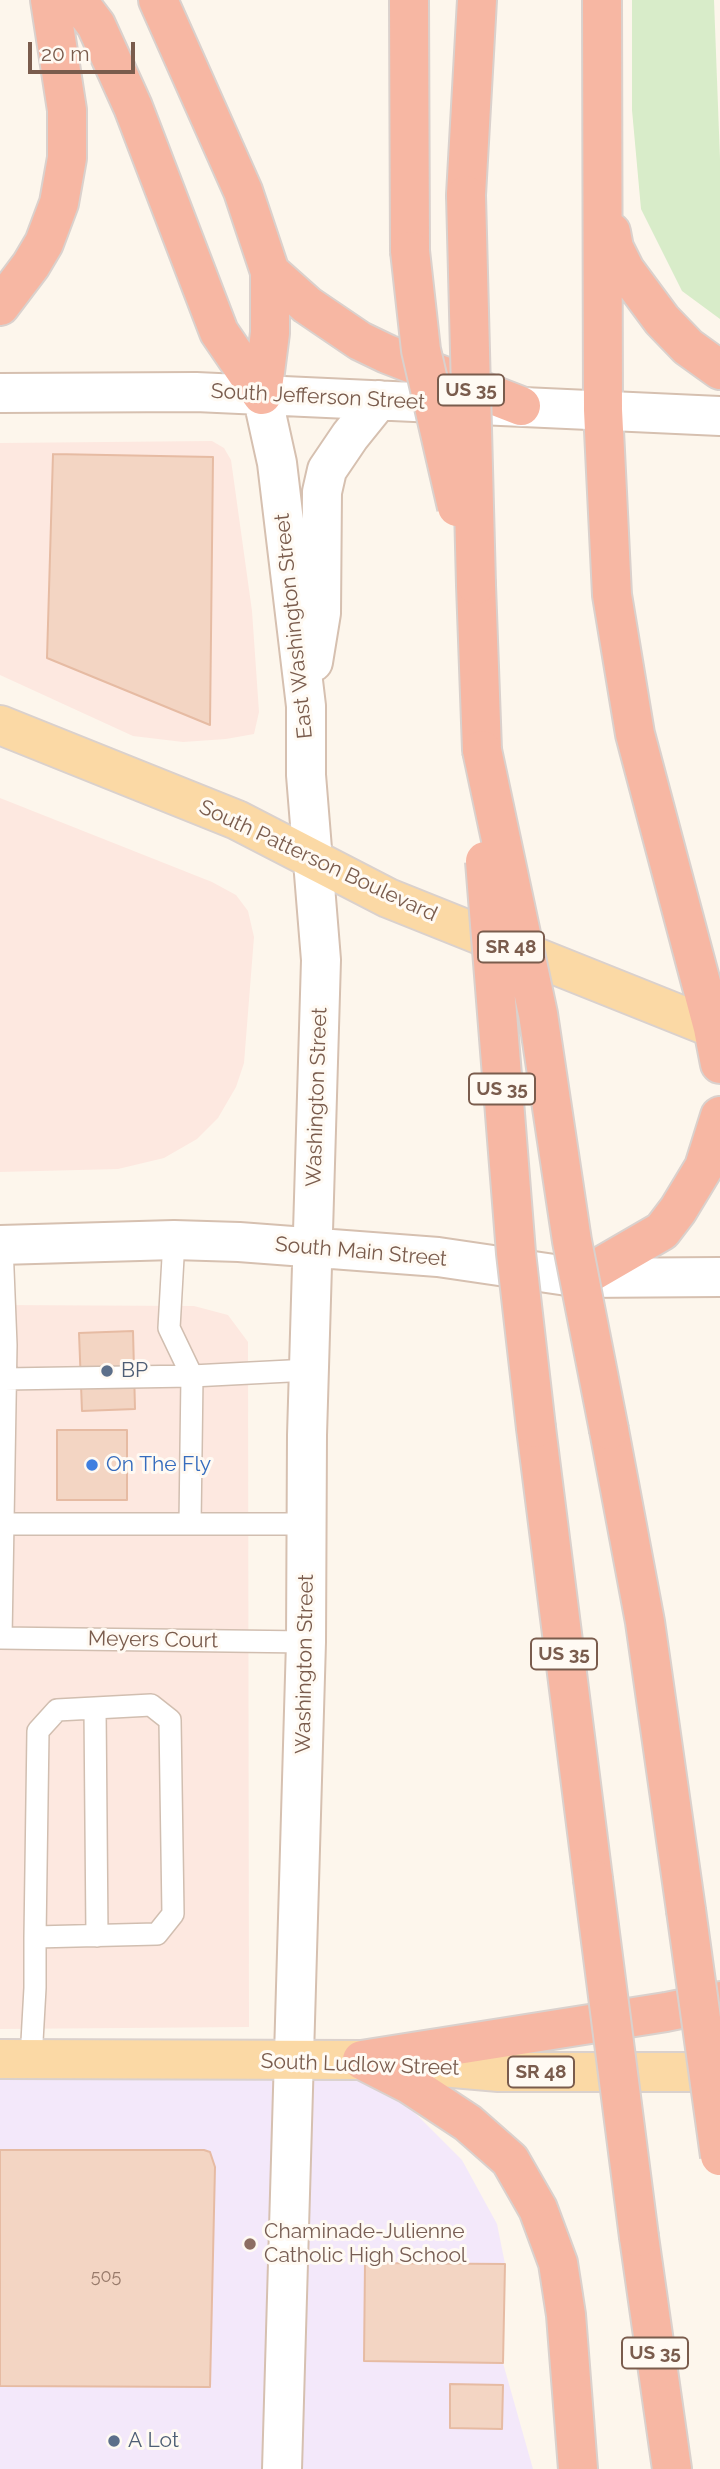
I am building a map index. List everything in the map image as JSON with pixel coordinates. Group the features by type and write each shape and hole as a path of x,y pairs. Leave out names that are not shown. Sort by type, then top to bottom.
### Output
{"highway":[{"path":"0,306 44,243 59,203 67,159 67,110 50,0"},
{"path":"78,0 96,25 124,87 219,332 262,396"},
{"path":"158,0 243,191 270,272 270,333 262,396"},
{"path":"409,0 410,251 421,350 476,585"},
{"name":"US 35","path":"477,0 466,195 483,832 501,1083 516,1253 536,1428 639,2237 672,2469"},
{"path":"602,0 603,410 612,595 635,734 718,1039"},
{"path":"603,201 614,248 640,291 678,338 720,370"},
{"path":"270,272 307,305 360,341 521,406"},
{"path":"482,750 538,1014 570,1229 649,1649 720,2157"},
{"path":"581,1278 662,1231 704,1167 720,1116"},
{"path":"362,2060 720,2001"},
{"path":"362,2060 409,2084 468,2123 510,2160 538,2209 558,2263 566,2315 578,2469"}],"main road":[{"name":"South Patterson Boulevard","path":"0,725 237,820 388,898 718,1039"},
{"name":"South Ludlow Street","path":"15,2059 362,2060 499,2072 720,2071"}],"street":[{"name":"South Jefferson Street","path":"0,393 196,392 720,416"},
{"name":"East Washington Street","path":"262,396 276,463 306,706 306,775 313,859"},
{"path":"306,706 321,612 322,492 327,470 379,400"},
{"name":"Washington Street","path":"282,2469 306,1642 309,1370 321,960 313,859"},
{"name":"South Main Street","path":"1,1245 174,1240 438,1257 581,1278 720,1277"}],"lane":[{"path":"174,1240 169,1328 192,1376 190,1524"},
{"path":"1,1245 5,1380 1,1638"},
{"path":"5,1380 192,1376 309,1370"},
{"path":"3,1524 307,1524"},
{"name":"Meyers Court","path":"1,1638 306,1642"},
{"path":"15,2059 35,1988 35,1937 38,1731 57,1710 151,1705 170,1720 173,1914 157,1934 35,1937"},
{"path":"95,1708 97,1936"}],"shaded area":[{"path":"212,441 224,448 231,460 252,611 259,712 254,734 183,742 133,736 0,675 0,443"},
{"path":"0,798 212,882 236,895 248,911 254,937 244,1063 236,1087 218,1118 197,1139 164,1158 118,1169 0,1172"},
{"path":"0,1305 194,1306 228,1315 248,1342 249,2027 0,2029"},
{"name":"Chaminade-Julienne Catholic High School","path":"0,2059 362,2060 462,2160 497,2224 505,2264 503,2363 533,2469 0,2469"}],"green space":[{"path":"632,0 714,0 720,159 720,319 682,291 641,209 632,110"}],"building":[{"path":"53,454 213,457 210,725 47,658"},
{"name":"BP","path":"133,1331 135,1409 82,1411 79,1333"},
{"name":"On The Fly","path":"57,1430 127,1430 127,1500 57,1500"},
{"path":"0,2150 210,2152 215,2167 210,2387 0,2386"},
{"path":"365,2263 505,2264 503,2363 364,2361"},
{"path":"450,2384 503,2385 502,2429 450,2428"}],"place":[{"name":"BP","path":"107,1371"},
{"name":"On The Fly","path":"92,1465"},
{"name":"Chaminade-Julienne Catholic High School","path":"250,2244"},
{"name":"A Lot","path":"114,2441"}]}
